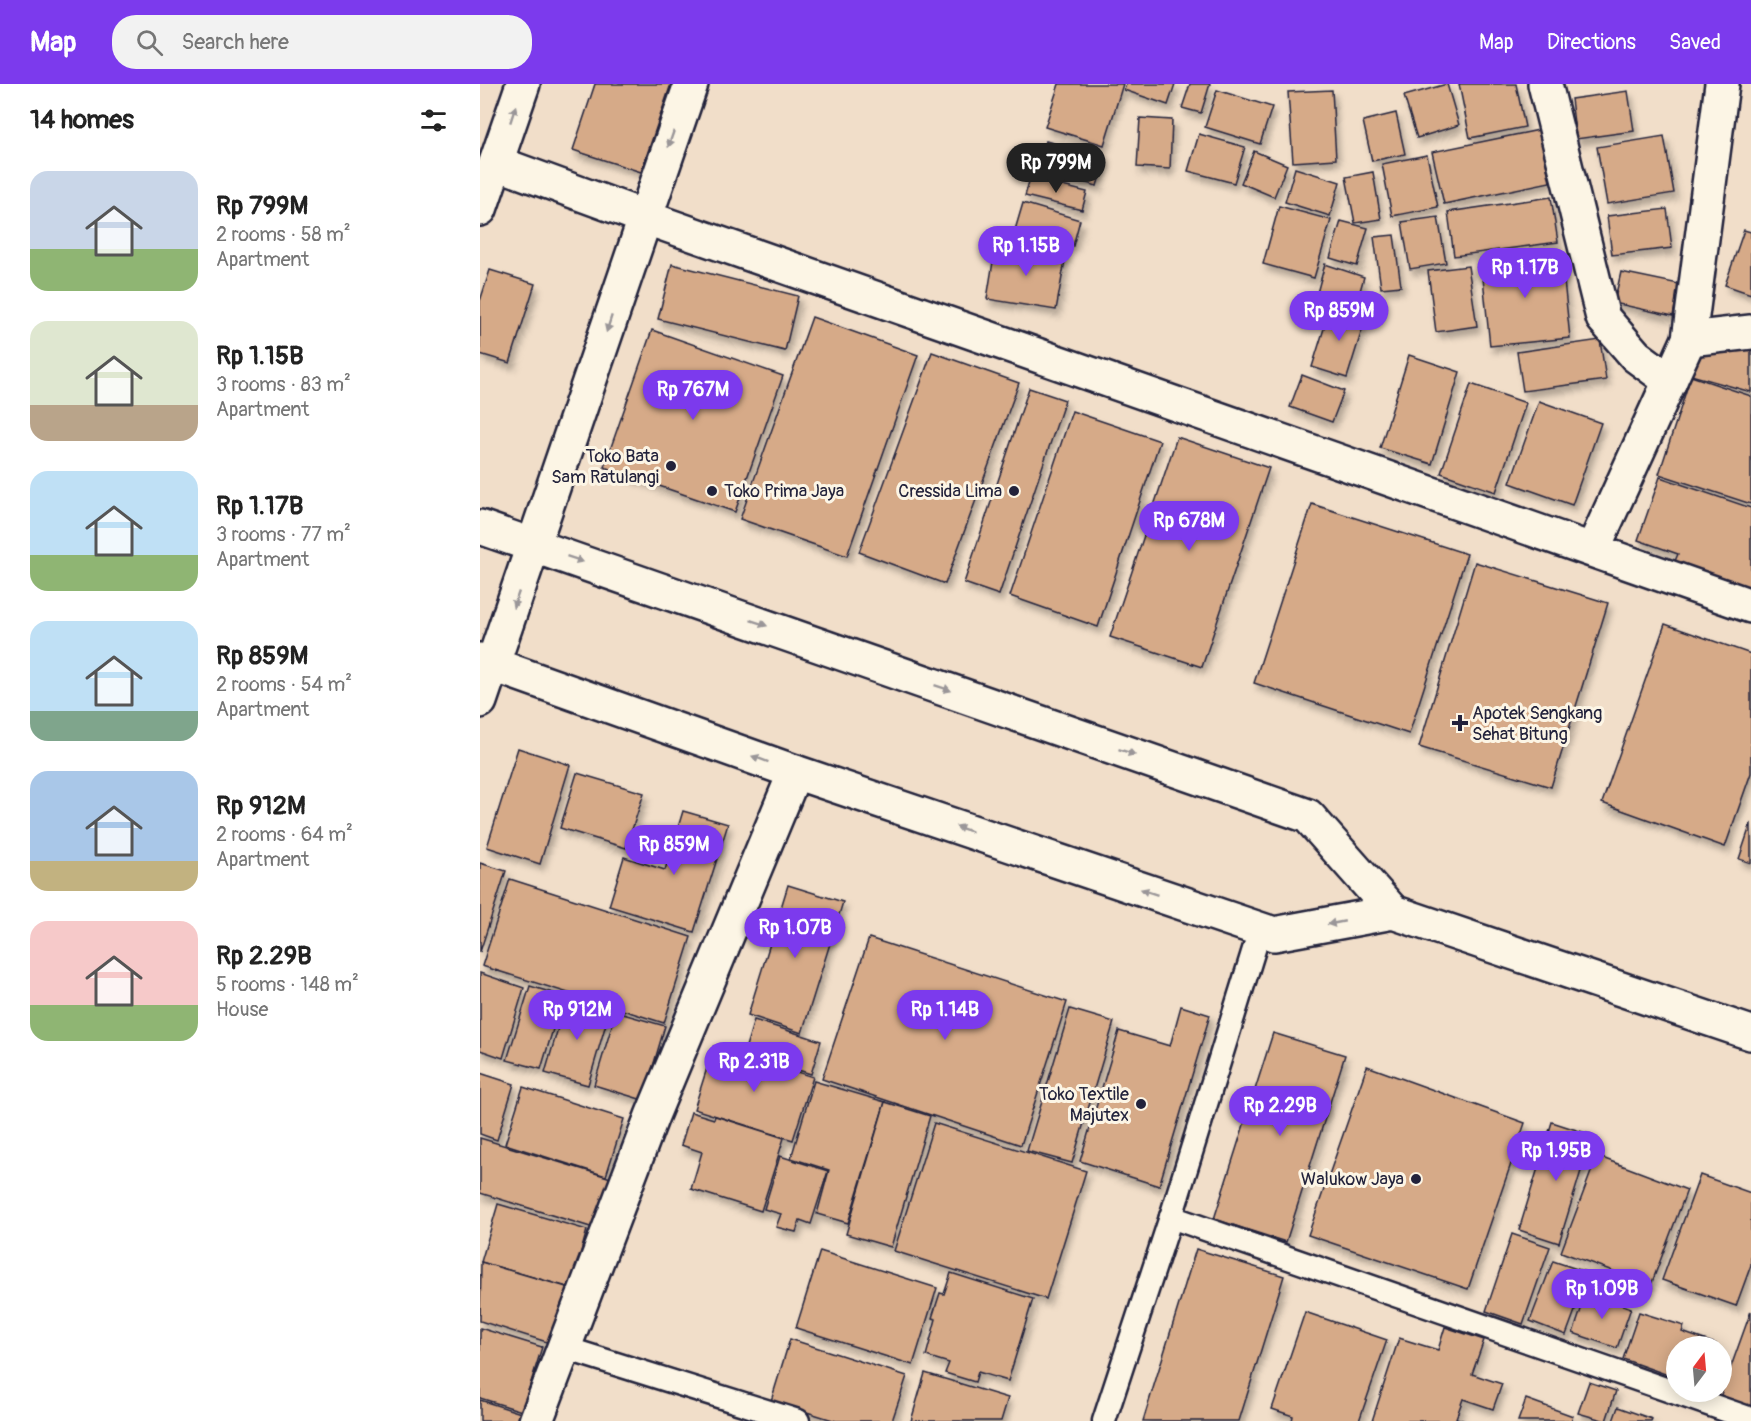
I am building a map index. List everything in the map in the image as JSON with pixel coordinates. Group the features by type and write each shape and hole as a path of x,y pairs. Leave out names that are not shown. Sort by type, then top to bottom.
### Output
{"street":[{"path":"480,209 523,84"},
{"path":"480,701 487,662 535,545 690,84"},
{"path":"1545,84 1603,318 1636,356 1671,381"},
{"path":"1593,549 1689,339 1722,84"},
{"path":"497,163 644,218 1751,606"},
{"path":"1689,339 1751,333"},
{"path":"480,527 1308,816 1393,912"},
{"path":"487,662 795,772 1260,930 1274,934 1393,912 1751,1033"},
{"path":"536,1421 652,1116 795,772"}],"lane":[{"path":"1104,1421 1171,1217 1260,930"},
{"path":"1171,1217 1751,1419"},
{"path":"565,1348 798,1421"}],"building":[{"path":"595,84 671,84 641,172 573,150"},
{"path":"1059,84 1123,84 1104,145 1045,127"},
{"path":"1126,84 1175,84 1168,105 1124,90"},
{"path":"1190,84 1210,84 1201,113 1182,108"},
{"path":"1447,84 1459,125 1417,138 1404,96"},
{"path":"1459,84 1516,84 1525,127 1470,138"},
{"path":"1217,90 1272,107 1260,144 1205,127"},
{"path":"1332,90 1336,159 1293,162 1288,92"},
{"path":"1628,91 1634,131 1576,139 1571,99"},
{"path":"1396,113 1405,154 1372,161 1363,121"},
{"path":"1140,118 1172,120 1170,169 1137,167"},
{"path":"1539,130 1550,182 1444,204 1432,152"},
{"path":"1199,134 1245,147 1234,183 1188,171"},
{"path":"1664,136 1674,193 1607,204 1597,147"},
{"path":"1046,141 1105,158 1097,186 1038,169"},
{"path":"1254,151 1287,165 1274,197 1241,183"},
{"path":"1427,155 1438,207 1392,216 1382,164"},
{"path":"1295,168 1340,182 1330,216 1285,202"},
{"path":"1373,172 1381,219 1355,223 1346,177"},
{"path":"1030,178 1087,192 1082,210 1025,196"},
{"path":"1551,197 1558,242 1454,256 1448,212"},
{"path":"1023,203 1080,220 1073,246 1015,230"},
{"path":"1279,206 1331,220 1314,278 1263,264"},
{"path":"1667,209 1672,248 1612,255 1607,216"},
{"path":"1438,217 1446,263 1410,269 1402,222"},
{"path":"1341,221 1368,228 1357,266 1330,258"},
{"path":"1744,230 1751,232 1751,294 1725,285"},
{"path":"1394,235 1401,286 1381,288 1374,237"},
{"path":"996,243 1066,255 1056,310 987,299"},
{"path":"1561,252 1570,338 1490,346 1481,259"},
{"path":"672,264 798,296 785,351 658,319"},
{"path":"1325,264 1364,277 1356,305 1317,293"},
{"path":"1468,266 1477,326 1436,332 1428,271"},
{"path":"490,270 535,284 510,363 480,354 480,301"},
{"path":"1621,272 1679,284 1673,316 1614,303"},
{"path":"1331,306 1366,317 1347,378 1312,367"},
{"path":"812,317 918,355 847,556 740,519"},
{"path":"652,330 783,376 735,512 604,467"},
{"path":"1600,340 1606,380 1523,391 1517,352"},
{"path":"1751,345 1751,392 1691,375 1697,355"},
{"path":"932,352 1019,383 945,584 859,552"},
{"path":"1409,355 1460,372 1432,464 1380,448"},
{"path":"1302,375 1344,391 1332,422 1290,407"},
{"path":"1691,376 1751,396 1751,504 1659,474"},
{"path":"1471,384 1526,403 1496,492 1441,473"},
{"name":"Cressida Lima","path":"1029,388 1065,400 999,595 964,583"},
{"path":"1539,401 1601,423 1572,505 1510,483"},
{"path":"1072,411 1160,441 1098,627 1010,596"},
{"path":"1177,437 1269,468 1202,667 1110,637"},
{"path":"1660,477 1751,508 1751,598 1671,570 1678,554 1638,540"},
{"path":"1312,504 1467,554 1409,734 1254,683"},
{"path":"1475,562 1608,603 1551,787 1419,747"},
{"path":"1665,624 1751,654 1751,773 1725,847 1602,803"},
{"path":"518,748 570,765 540,864 487,847"},
{"path":"577,773 644,793 626,848 560,828"},
{"path":"683,811 728,824 694,932 609,906 624,857 665,870"},
{"path":"1751,823 1751,863 1739,859"},
{"path":"480,863 506,871 480,952"},
{"path":"510,879 691,937 664,1023 482,966"},
{"path":"788,885 843,902 802,1033 748,1015"},
{"path":"869,938 1067,1002 1021,1145 822,1079"},
{"path":"480,973 524,988 503,1058 480,1050"},
{"path":"530,986 563,996 541,1069 507,1060"},
{"path":"567,997 610,1010 588,1085 545,1073"},
{"name":"Toko Textile Majutex","path":"1181,1006 1210,1015 1159,1186 1080,1161 1119,1031 1170,1046"},
{"path":"1070,1009 1114,1022 1072,1163 1027,1151"},
{"path":"616,1012 665,1026 643,1100 594,1085"},
{"path":"754,1020 821,1041 811,1074 744,1053"},
{"path":"1273,1033 1345,1055 1286,1242 1214,1219"},
{"path":"714,1046 813,1077 793,1140 694,1109"},
{"name":"Walukow Jaya","path":"1367,1066 1525,1123 1468,1289 1308,1235"},
{"path":"480,1073 514,1084 497,1140 480,1134"},
{"path":"814,1081 885,1102 848,1223 817,1214 829,1170 791,1158"},
{"path":"523,1087 624,1119 606,1176 505,1144"},
{"path":"885,1102 930,1116 891,1247 846,1234"},
{"path":"691,1112 714,1119 715,1116 784,1138 761,1211 691,1189 702,1152 681,1145"},
{"path":"1552,1122 1592,1135 1559,1243 1519,1230"},
{"path":"934,1123 1086,1171 1046,1299 894,1251"},
{"path":"480,1138 611,1178 597,1229 480,1193"},
{"path":"780,1156 828,1171 811,1224 800,1220 796,1232 776,1227 781,1214 764,1209"},
{"path":"1597,1156 1687,1190 1651,1285 1561,1252"},
{"path":"1700,1175 1751,1193 1751,1265 1736,1306 1662,1280"},
{"path":"498,1204 587,1230 571,1288 481,1262"},
{"path":"1512,1234 1550,1247 1523,1324 1486,1311"},
{"path":"1196,1249 1284,1276 1239,1421 1143,1421"},
{"path":"820,1251 937,1288 913,1365 796,1328"},
{"path":"1553,1261 1589,1273 1566,1335 1530,1321"},
{"path":"481,1262 580,1291 563,1347 480,1321"},
{"path":"951,1273 1033,1299 1008,1381 978,1372 975,1382 945,1373 949,1363 926,1356 936,1319 932,1318 940,1293 944,1294"},
{"path":"1587,1292 1631,1308 1617,1348 1573,1333"},
{"path":"1751,1311 1751,1411 1725,1402 1732,1402 1732,1364"},
{"path":"1305,1312 1387,1340 1359,1421 1292,1421 1293,1416 1272,1409"},
{"path":"1639,1312 1684,1326 1682,1332 1693,1336 1666,1336 1666,1374 1623,1359"},
{"path":"1445,1327 1484,1340 1472,1374 1502,1384 1493,1409 1463,1399 1456,1418 1465,1421 1372,1421 1399,1338 1438,1350"},
{"path":"480,1328 542,1347 522,1411 480,1398"},
{"path":"790,1339 907,1376 892,1421 836,1421 771,1401"},
{"path":"925,1373 1008,1398 1001,1421 911,1421"},
{"path":"1589,1382 1616,1391 1606,1421 1578,1413"},
{"path":"1526,1399 1573,1416 1571,1421 1518,1421"},
{"path":"480,1400 527,1415 525,1421 480,1421"},
{"path":"1618,1407 1652,1419 1651,1421 1613,1421"}],"place":[{"name":"Toko Bata Sam Ratulangi","path":"671,466"},
{"name":"Toko Prima Jaya","path":"712,491"},
{"name":"Cressida Lima","path":"1014,491"},
{"name":"Apotek Sengkang Sehat Bitung","path":"1460,723"},
{"name":"Toko Textile Majutex","path":"1141,1104"},
{"name":"Walukow Jaya","path":"1416,1179"}]}
